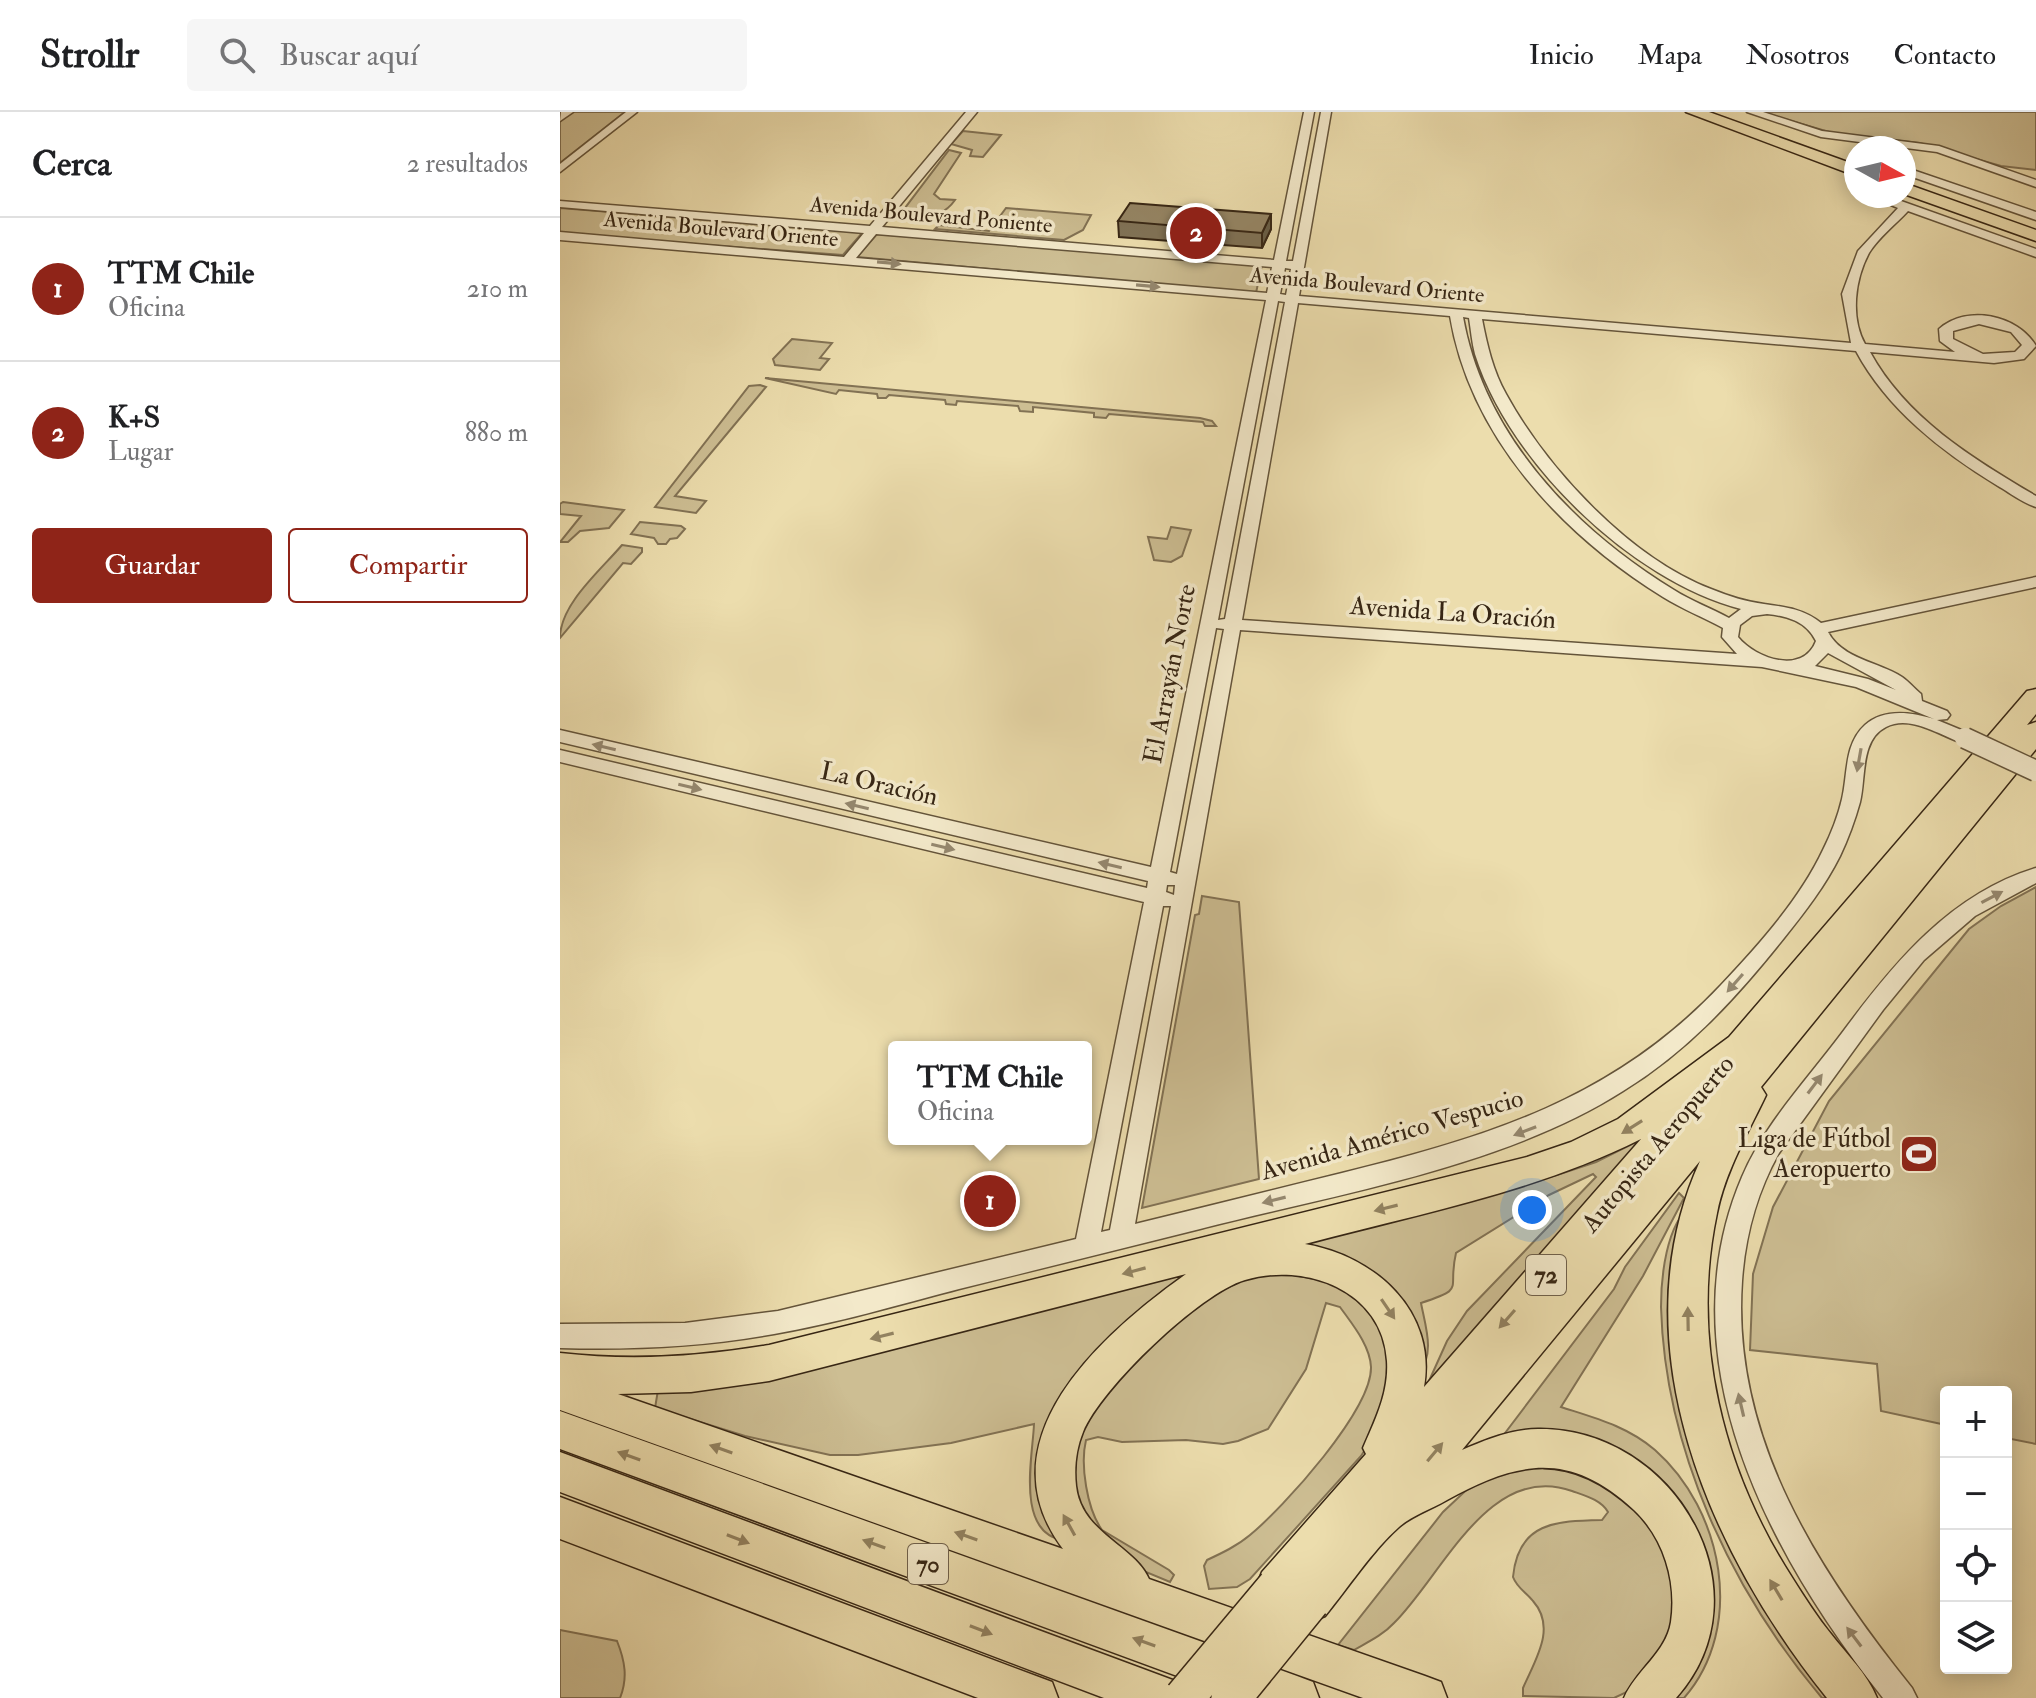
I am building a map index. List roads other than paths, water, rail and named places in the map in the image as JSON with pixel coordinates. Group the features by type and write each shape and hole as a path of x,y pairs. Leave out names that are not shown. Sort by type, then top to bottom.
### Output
{"highway":[{"path":"1694,112 1844,154"},
{"path":"1707,112 1844,153"},
{"path":"1916,190 2036,231"},
{"path":"1916,190 2036,231"},
{"name":"Autopista Aeropuerto","path":"1750,1055 2036,697"},
{"name":"Autopista Aeropuerto","path":"1184,1698 1294,1594 1750,1055 2036,731"},
{"path":"560,1371 632,1378 679,1377 769,1363 1527,1172 1583,1152 1630,1129 1750,1055"},
{"path":"1750,1055 1694,1237 1687,1319 1693,1382 1713,1458 1752,1547 1795,1620 1855,1698"},
{"path":"1172,1608 1114,1573 1078,1540 1059,1502 1055,1470 1057,1451 1072,1408 1099,1371 1211,1278 1259,1260 1306,1259 1351,1274 1377,1294 1393,1314 1406,1351 1406,1393 1368,1506"},
{"path":"560,1392 1425,1698"},
{"name":"70","path":"560,1430 1297,1698"},
{"path":"1368,1506 1523,1450 1574,1452 1625,1473 1651,1495 1675,1526 1692,1581 1692,1618 1682,1652 1665,1679 1646,1698"},
{"name":"70","path":"560,1472 1162,1698"},
{"path":"560,1518 1036,1698"},
{"name":"Autopista Aeropuerto","path":"1231,1698 1294,1594"}],"street":[{"path":"560,118 568,112"},
{"path":"560,169 632,112"},
{"path":"848,260 972,112"},
{"name":"El Arrayán Norte","path":"1086,1247 1309,112"},
{"name":"El Arrayán Norte","path":"1121,1238 1326,112"},
{"path":"1739,112 1844,152"},
{"path":"1752,112 1821,134 1844,137"},
{"path":"1916,147 1949,152 2036,184"},
{"path":"1916,174 2036,216"},
{"name":"Avenida Boulevard Poniente","path":"560,204 1298,265"},
{"path":"1904,208 1878,230 1853,270 1848,292 1848,313 1858,347 1885,387 1919,423 1973,464 2036,502"},
{"path":"1908,208 2036,253"},
{"name":"Avenida Boulevard Oriente","path":"560,236 1979,357 2007,359 2019,356 2029,346 2021,333 1987,321 1962,321 1946,329 1944,335 1955,348 1979,357"},
{"path":"1456,313 1462,351 1478,393 1499,430 1530,472 1582,525 1650,580 1730,632 1739,650 1760,662 1794,666 1862,683 1950,712"},
{"path":"1475,315 1481,352 1503,403 1535,450 1570,490 1621,536 1677,579 1719,598 1792,613 1846,658 1896,681 1950,712 1967,732 2036,757"},
{"path":"1821,635 2036,582"},
{"path":"1694,655 1712,649 1730,632 1742,614 1763,609"},
{"name":"Avenida La Oración","path":"1209,623 1760,662"},
{"path":"1794,666 1815,659 1823,649 1821,635"},
{"name":"Avenida Américo Vespucio","path":"560,1336 667,1337 760,1327 1490,1144 1556,1119 1615,1088 1662,1055 1699,1023 1758,956 1814,883 1838,838 1851,798 1862,743 1870,730 1888,721 1912,719 1967,732 2036,771"},
{"name":"La Oración","path":"560,736 1185,893"},
{"name":"La Oración","path":"560,756 1156,886"},
{"path":"1902,1698 1825,1597 1801,1558 1768,1491 1748,1434 1733,1371 1727,1304 1732,1257 1743,1207 1763,1158 1866,1017 1920,952 1947,926 1974,906 2036,875"}],"place":[{"name":"K+S","path":"1196,233"},
{"name":"Liga de Fútbol Aeropuerto","path":"1919,1154"},
{"name":"TTM Chile","path":"990,1201"}]}
